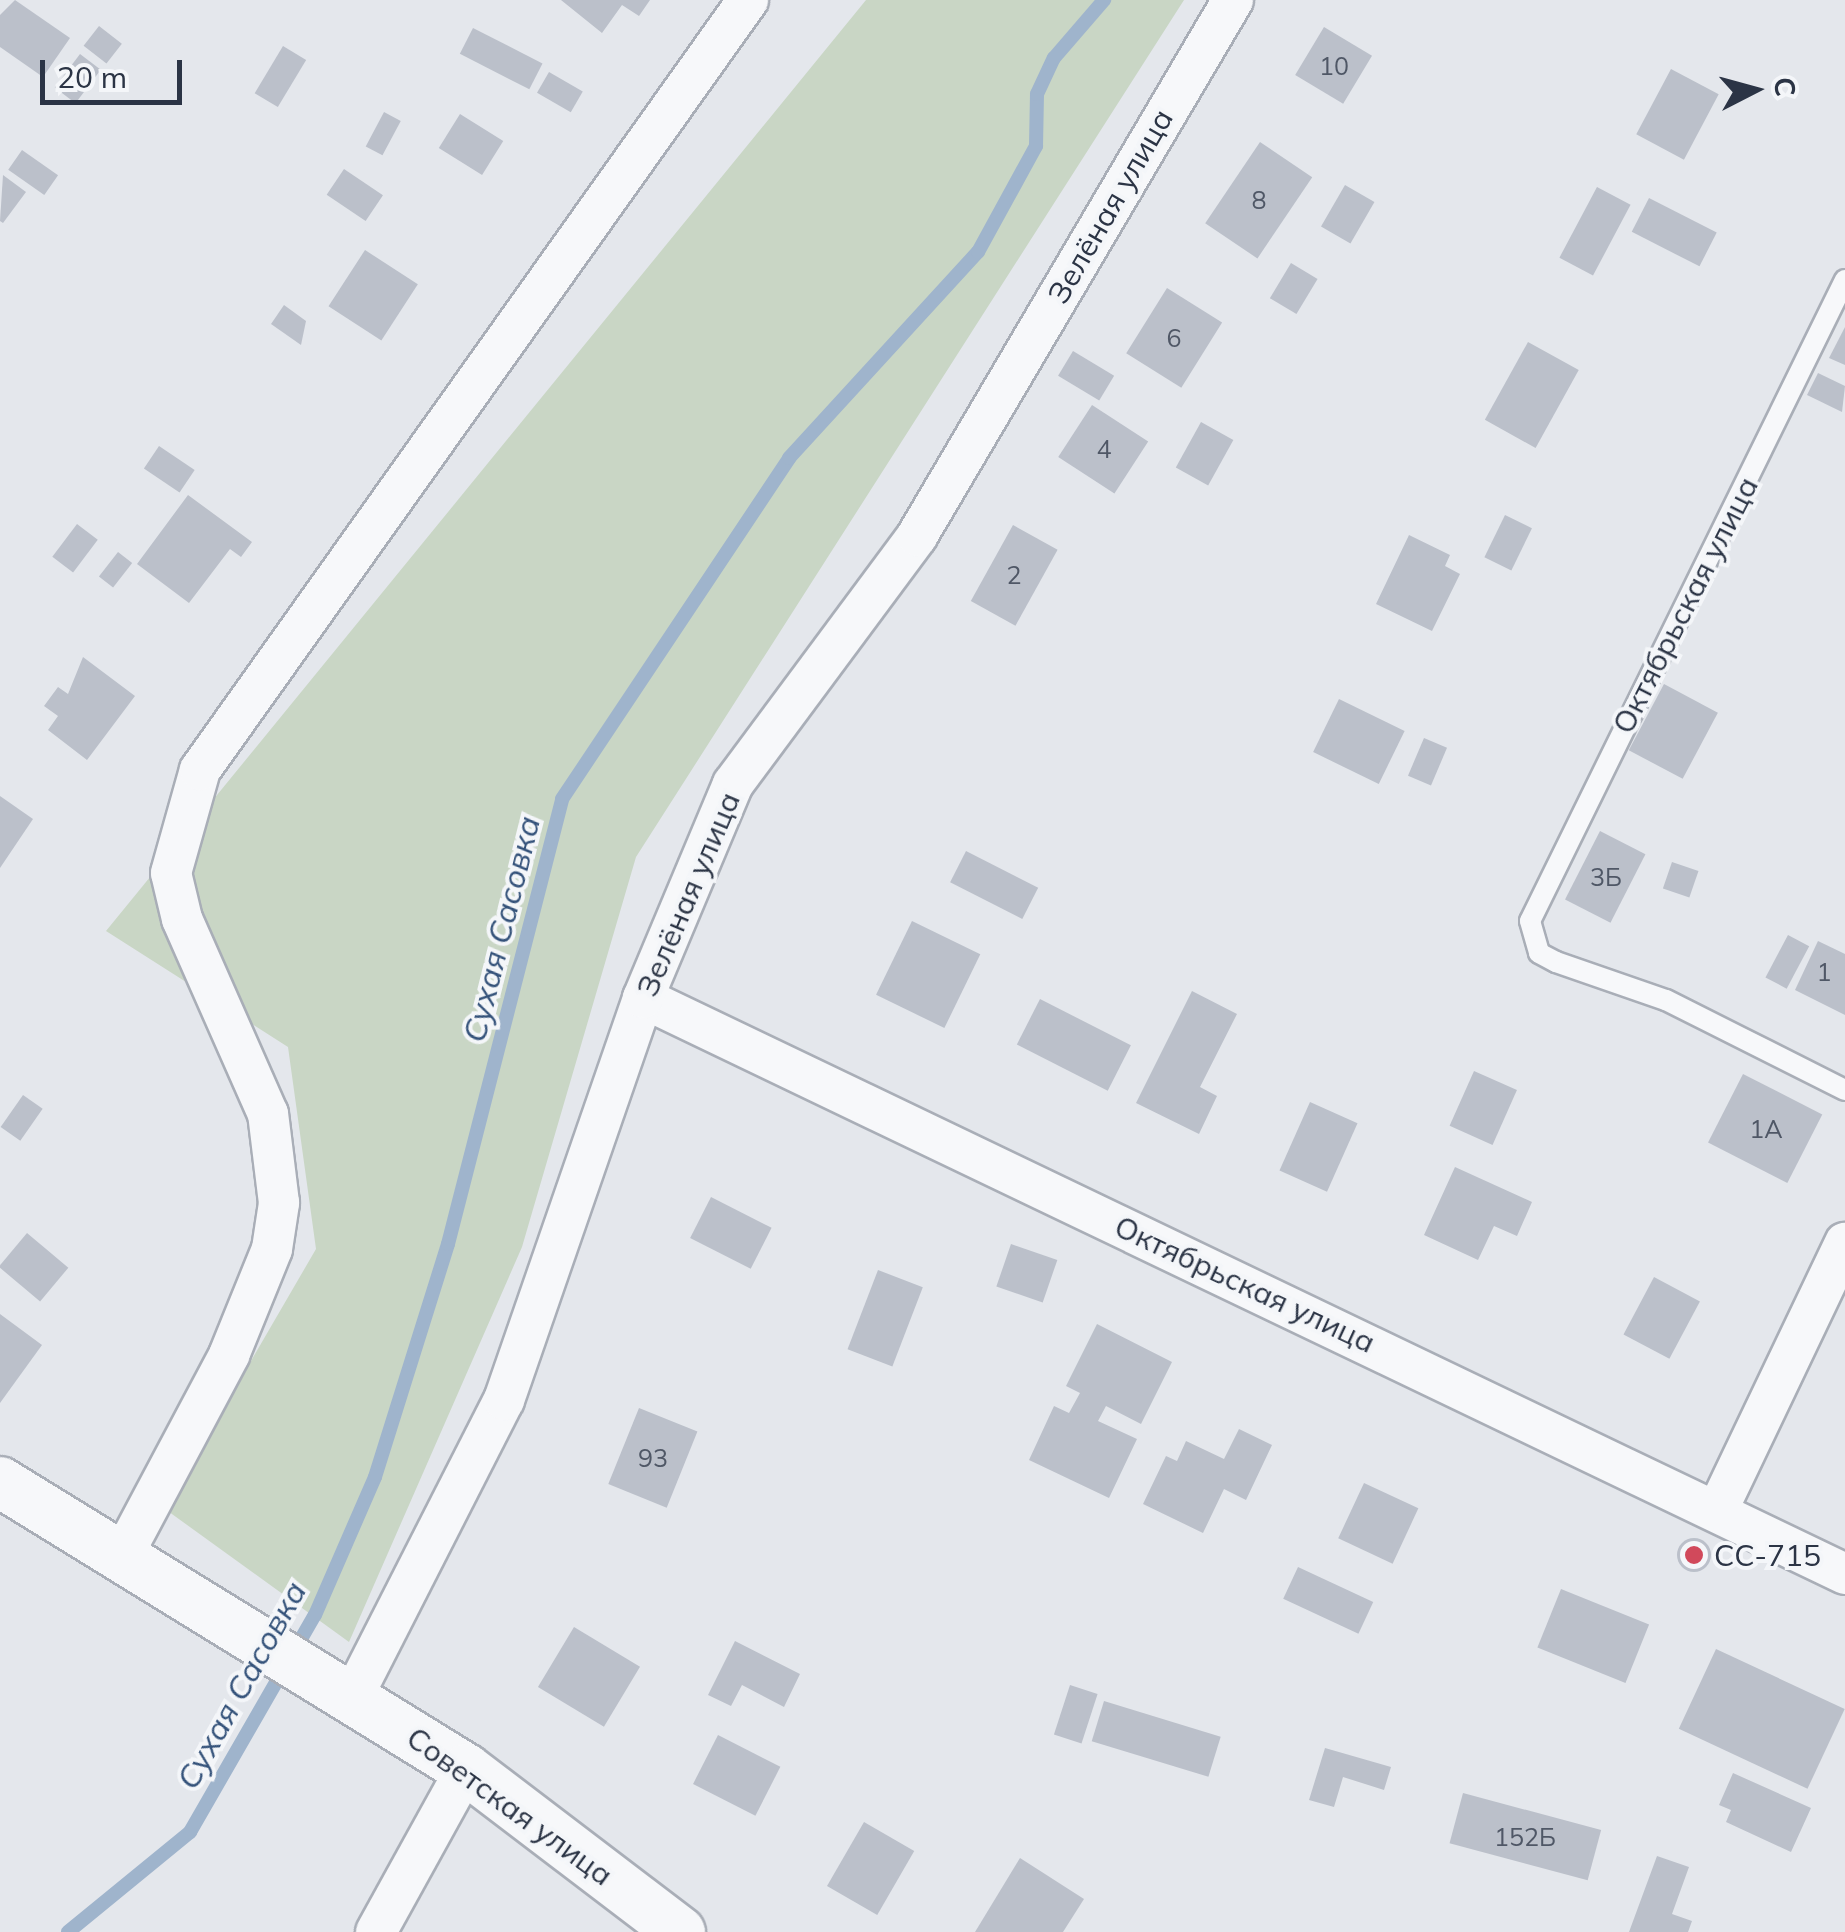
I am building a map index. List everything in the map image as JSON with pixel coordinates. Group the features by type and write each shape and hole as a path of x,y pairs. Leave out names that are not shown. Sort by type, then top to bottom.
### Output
{"street":[{"path":"0,1482 124,1551 229,1355 272,1249 279,1203 268,1114 182,918 171,874 200,770 748,0"},
{"name":"Зелёная улица","path":"345,1690 504,1400 643,998 733,784 916,536 1233,0"},
{"name":"Октябрьская улица","path":"643,998 1718,1509 1845,1574"},
{"path":"1718,1509 1845,1243"},
{"name":"Советская улица","path":"124,1551 466,1770 680,1932"},
{"path":"376,1932 466,1770"}],"lane":[{"name":"Октябрьская улица","path":"1845,280 1530,921 1539,953 1666,1000 1845,1090"}],"green space":[{"path":"866,0 1184,0 636,857 522,1247 349,1642 165,1509 316,1249 288,1047 106,931"}],"building":[{"path":"15,0 70,38 43,77 0,47 0,15"},
{"path":"561,0 650,0 639,16 622,5 602,33"},
{"path":"99,26 122,44 106,64 84,46"},
{"path":"1324,27 1372,56 1343,104 1295,75"},
{"path":"473,28 542,63 529,89 460,54"},
{"path":"283,46 306,60 278,107 255,93"},
{"path":"80,54 101,70 75,103 55,88"},
{"path":"1671,69 1719,94 1684,160 1636,134"},
{"path":"549,72 583,92 571,112 537,93"},
{"path":"384,112 401,121 382,155 366,146"},
{"path":"460,114 503,141 482,175 439,148"},
{"path":"1260,142 1312,177 1257,258 1205,223"},
{"path":"22,150 58,175 44,195 8,170"},
{"path":"344,169 383,195 366,221 327,195"},
{"path":"3,175 26,192 3,223 0,221"},
{"path":"1345,185 1374,202 1350,244 1321,227"},
{"path":"1597,187 1631,205 1593,275 1559,258"},
{"path":"1649,198 1717,233 1699,266 1632,232"},
{"path":"365,250 418,284 381,341 329,306"},
{"path":"1291,263 1318,279 1296,314 1270,298"},
{"path":"1167,288 1222,322 1181,388 1126,353"},
{"path":"284,305 306,321 301,345 271,324"},
{"path":"1845,327 1845,365 1829,358"},
{"path":"1528,342 1579,370 1536,448 1485,420"},
{"path":"1073,351 1114,376 1099,401 1058,376"},
{"path":"1818,373 1845,386 1842,412 1807,395"},
{"path":"1092,405 1148,441 1114,493 1058,457"},
{"path":"1201,422 1233,440 1208,485 1176,467"},
{"path":"159,446 195,470 180,492 144,468"},
{"path":"188,495 252,542 241,557 230,549 189,603 137,564"},
{"path":"1505,515 1532,528 1511,570 1484,557"},
{"path":"77,524 98,540 73,572 52,557"},
{"path":"1013,525 1058,550 1015,626 971,601"},
{"path":"1409,535 1450,555 1445,566 1460,574 1432,631 1376,604"},
{"path":"118,552 132,563 113,588 99,576"},
{"path":"83,657 135,696 87,760 48,730 58,716 44,706 58,687 68,694"},
{"path":"1664,684 1718,713 1683,779 1629,750"},
{"path":"1339,699 1405,731 1379,784 1313,752"},
{"path":"1424,738 1447,748 1431,786 1408,776"},
{"path":"0,796 33,819 0,868"},
{"path":"1600,831 1645,854 1610,923 1565,900"},
{"path":"966,851 1038,888 1022,919 950,882"},
{"path":"1672,862 1698,871 1689,898 1663,888"},
{"path":"912,921 980,954 944,1028 876,995"},
{"path":"1788,935 1809,946 1787,989 1765,977"},
{"path":"1818,941 1845,954 1845,1015 1795,990"},
{"path":"1192,991 1237,1014 1200,1087 1217,1096 1199,1134 1136,1103"},
{"path":"1040,999 1131,1045 1108,1091 1017,1044"},
{"path":"1474,1071 1517,1090 1493,1145 1450,1126"},
{"path":"1743,1074 1822,1114 1787,1183 1708,1143"},
{"path":"23,1095 43,1109 20,1141 1,1127"},
{"path":"1310,1102 1358,1123 1327,1192 1279,1171"},
{"path":"1455,1167 1532,1202 1517,1236 1494,1226 1478,1260 1424,1235"},
{"path":"711,1197 772,1228 751,1269 690,1238"},
{"path":"27,1233 68,1268 40,1301 0,1268"},
{"path":"1011,1244 1057,1260 1043,1303 996,1287"},
{"path":"878,1270 923,1287 892,1367 848,1349"},
{"path":"1654,1277 1700,1301 1669,1359 1623,1334"},
{"path":"0,1314 42,1345 0,1403"},
{"path":"1097,1324 1172,1362 1141,1424 1106,1406 1098,1421 1137,1439 1109,1498 1029,1460 1054,1406 1069,1413 1080,1393 1066,1386"},
{"path":"639,1408 697,1432 667,1508 608,1484"},
{"path":"1239,1429 1272,1445 1246,1500 1224,1489 1203,1533 1143,1504 1166,1456 1177,1461 1186,1441 1224,1459"},
{"path":"1364,1483 1418,1508 1393,1564 1338,1538"},
{"name":"СС-715","path":"1694,1538 1706,1543 1711,1555 1706,1567 1694,1572 1682,1567 1677,1555 1682,1543"},
{"path":"1298,1567 1373,1602 1358,1634 1283,1599"},
{"path":"1561,1589 1649,1625 1625,1683 1537,1647"},
{"path":"574,1627 640,1667 604,1727 538,1687"},
{"path":"735,1641 800,1674 784,1707 742,1685 731,1706 708,1695"},
{"path":"1716,1649 1845,1709 1808,1789 1679,1729"},
{"path":"1070,1685 1098,1694 1082,1743 1054,1734"},
{"path":"1104,1701 1221,1737 1208,1777 1092,1741"},
{"path":"718,1735 780,1767 755,1816 693,1784"},
{"path":"1325,1748 1391,1767 1384,1790 1343,1777 1334,1807 1309,1800"},
{"path":"1733,1773 1811,1808 1791,1852 1726,1822 1731,1810 1719,1805"},
{"path":"1463,1793 1601,1830 1588,1880 1450,1843"},
{"path":"864,1822 914,1851 877,1915 827,1886"},
{"path":"1657,1856 1689,1867 1672,1914 1692,1921 1688,1932 1629,1932"},
{"path":"1020,1858 1084,1899 1063,1932 975,1932"}],"waterway":[{"name":"Сухая Сасовка","path":"68,1932 190,1832 315,1615 375,1477 448,1244 562,799 789,458 978,252 1036,146 1037,94 1054,58 1104,0"}],"place":[{"name":"СС-715","path":"1694,1555"}]}
